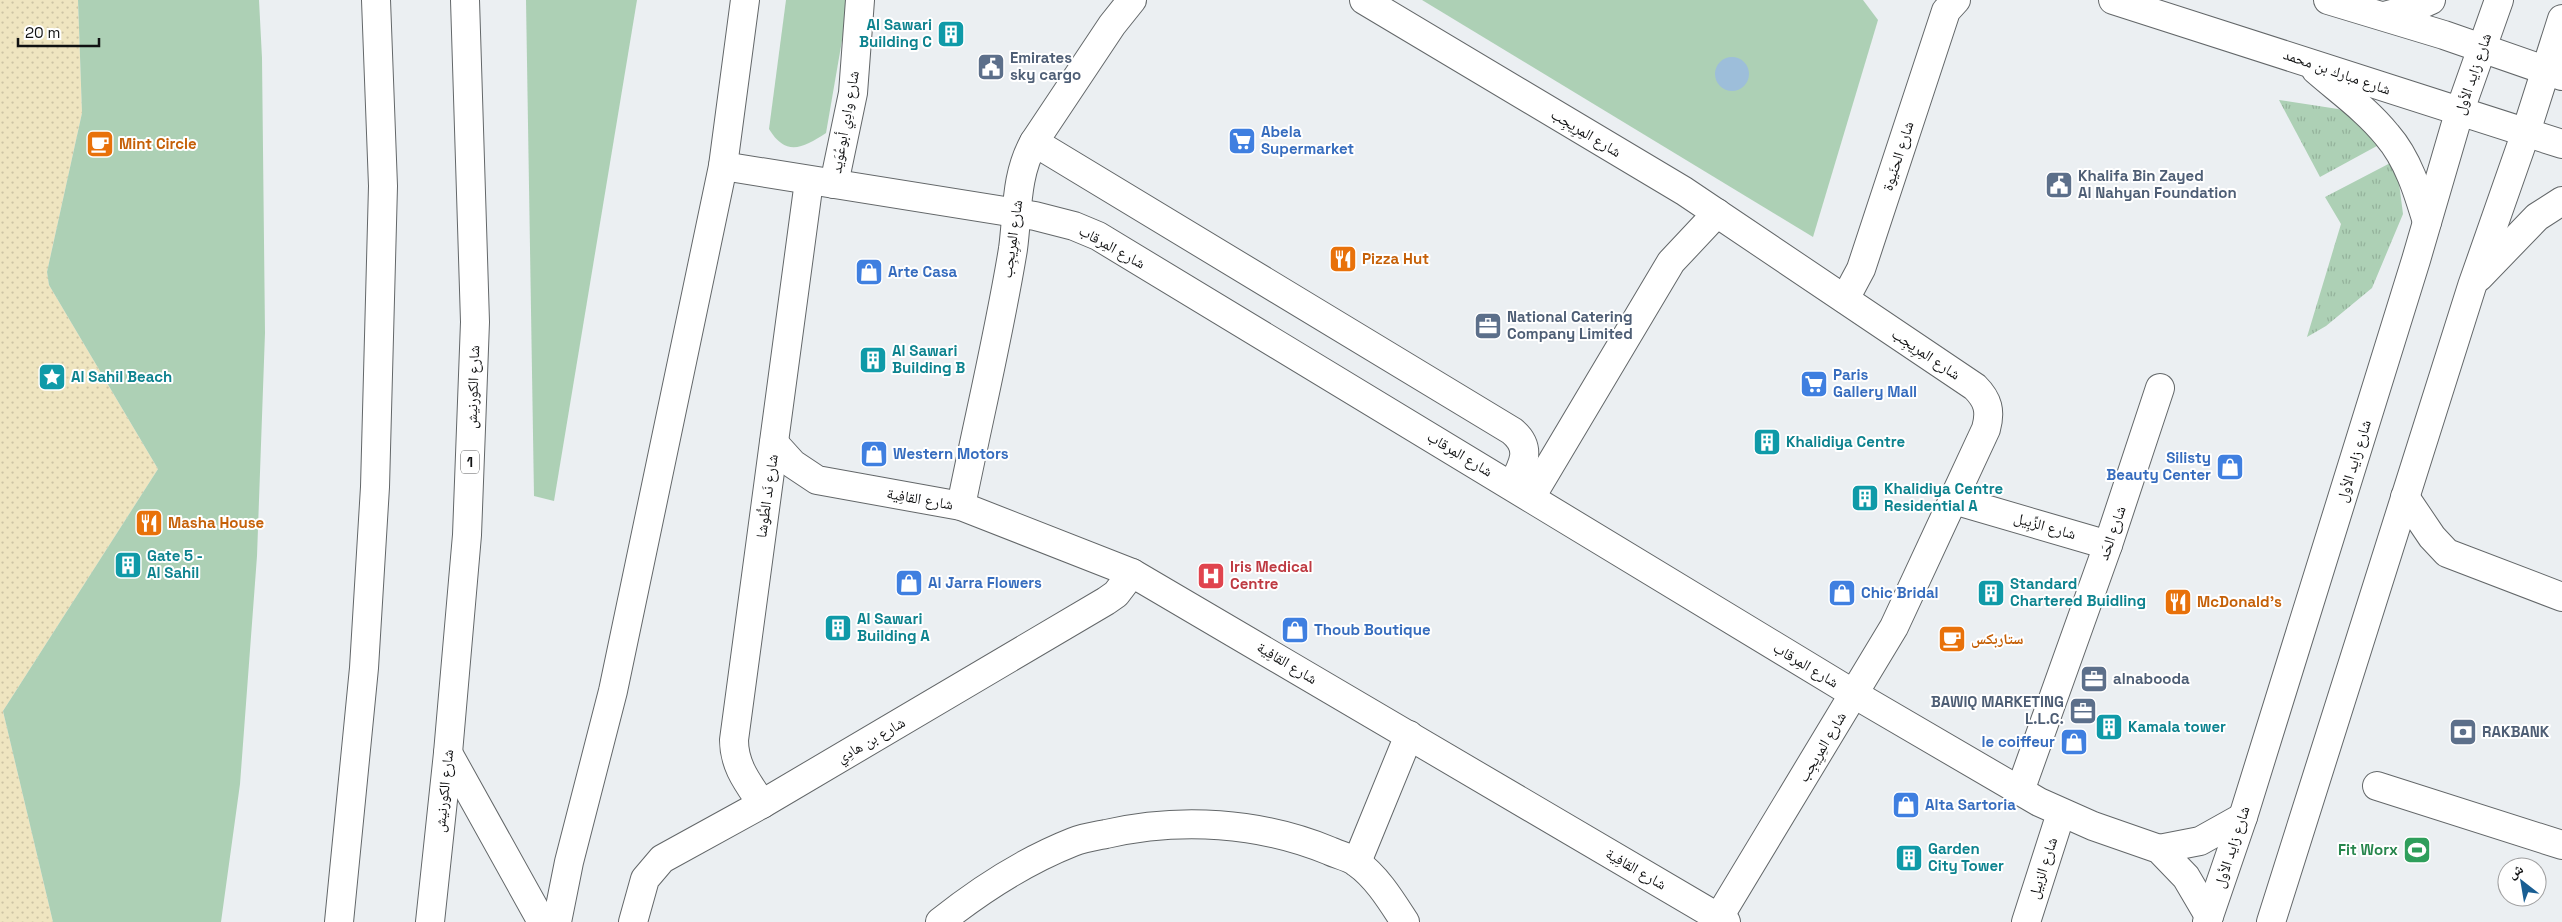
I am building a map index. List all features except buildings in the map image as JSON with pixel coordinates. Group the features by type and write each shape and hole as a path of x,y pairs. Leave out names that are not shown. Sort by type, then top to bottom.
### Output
{"main road":[{"path":"339,922 364,668 375,487 383,186 376,0"},
{"name":"شارع الكورنيش","path":"430,922 448,754 467,536 475,322 464,0"},
{"path":"557,922 569,862 613,691 723,166 745,0"},
{"name":"شارع وادِي أبوعُوَيد","path":"822,182 853,93 860,0"},
{"name":"شارع المِرِيجِب","path":"961,506 1013,250 1020,178 1034,142 1114,12 1132,0"},
{"name":"شارع المِرِيجِب","path":"1364,0 1717,213 1984,396 1990,416 1986,429 1894,627 1722,920"},
{"name":"شارع مبارك بن محمد","path":"2113,0 2305,61 2459,113 2562,144"},
{"path":"2328,0 2482,48 2553,74"},
{"path":"2384,16 2411,9 2431,0"},
{"name":"شارع زايد الأول","path":"2208,919 2243,817 2459,113 2499,0"},
{"name":"شارع الحنَيوة","path":"1845,299 1861,269 1949,4"},
{"path":"2271,922 2472,286 2526,132 2553,74 2562,19"},
{"path":"2305,61 2388,136 2408,169 2427,222"},
{"path":"1034,142 1512,431 1519,437 1524,446 1525,456 1521,491"},
{"name":"شارع المِرقاب","path":"723,166 1056,220 1098,236 1854,694 2020,791 2061,813 2160,850 2186,877 2208,919"},
{"name":"شارع نَد الطُّوشا","path":"762,804 737,766 734,754 734,740 774,443 822,182"},
{"path":"2472,286 2530,224 2562,201"},
{"path":"1521,491 1671,262 1717,213"},
{"name":"شارع الحَد","path":"2020,791 2108,545 2160,388"},
{"name":"شارع القافِية","path":"774,443 793,464 817,480 961,506 1132,573 1722,920"},
{"name":"شارع القافِية","path":"766,504 790,488 817,480"},
{"path":"2405,497 2439,546 2456,557 2562,597"},
{"name":"شارع الزِّبِيل","path":"1954,500 2108,545"},
{"name":"شارع بن هادِي","path":"633,922 645,879 662,859 762,804 1106,601 1123,586 1132,573"},
{"path":"1357,862 1409,735"},
{"path":"448,754 542,922"},
{"path":"2377,786 2562,845"},
{"name":"شارع الزبيل","path":"2026,922 2061,813"},
{"path":"2160,850 2200,841 2243,817"},
{"path":"940,922 972,897 1024,866 1074,841 1127,829 1194,824 1247,827 1302,840 1357,862 1378,885 1405,922"},
{"path":"520,884 542,881 552,876 569,862"}],"green space":[{"path":"78,0 259,0 262,58 265,333 257,556 240,784 221,922 53,922 3,711 158,469 49,285 47,272 82,113"},
{"path":"526,0 637,0 554,501 534,496"},
{"path":"786,0 849,0 826,133 810,143 795,147 788,147 782,144 769,129"},
{"path":"1422,0 1863,0 1878,20 1813,237"},
{"path":"2279,100 2338,109 2363,120 2386,141 2320,177"},
{"path":"2396,160 2403,214 2372,288 2326,326 2307,337 2341,224 2325,197"}],"sand":[{"name":"Al Sahil Beach","path":"0,0 78,0 82,113 47,272 49,285 158,469 3,711 53,922 0,922"}],"water":[{"path":"1732,57 1739,58 1744,62 1748,67 1748,81 1744,86 1739,90 1732,91 1725,90 1720,86 1716,81 1715,74 1716,67 1720,62 1725,58"}],"place":[{"name":"Al Sawari Building C","path":"951,34"},
{"name":"Emirates sky cargo","path":"991,67"},
{"name":"Abela Supermarket","path":"1242,141"},
{"name":"Mint Circle","path":"100,144"},
{"name":"Khalifa Bin Zayed Al Nahyan Foundation","path":"2059,185"},
{"name":"Pizza Hut","path":"1343,259"},
{"name":"Arte Casa","path":"869,272"},
{"name":"National Catering Company Limited","path":"1488,326"},
{"name":"Al Sawari Building B","path":"873,360"},
{"name":"Al Sahil Beach","path":"52,377"},
{"name":"Paris Gallery Mall","path":"1814,384"},
{"name":"Khalidiya Centre","path":"1767,442"},
{"name":"Western Motors","path":"874,454"},
{"name":"Silisty Beauty Center","path":"2230,467"},
{"name":"Khalidiya Centre Residential A","path":"1865,498"},
{"name":"Masha House","path":"149,523"},
{"name":"Gate 5 - Al Sahil","path":"128,565"},
{"name":"Iris Medical Centre","path":"1211,576"},
{"name":"Al Jarra Flowers","path":"909,583"},
{"name":"Chic Bridal","path":"1842,593"},
{"name":"Standard Chartered Buidling","path":"1991,593"},
{"name":"McDonald's","path":"2178,602"},
{"name":"Al Sawari Building A","path":"838,628"},
{"name":"Thoub Boutique","path":"1295,630"},
{"name":"ستاربكس","path":"1952,639"},
{"name":"alnabooda","path":"2094,679"},
{"name":"BAWIQ MARKETING L.L.C.","path":"2083,711"},
{"name":"Kamala tower","path":"2109,727"},
{"name":"RAKBANK","path":"2463,732"},
{"name":"le coiffeur","path":"2074,742"},
{"name":"Alta Sartoria","path":"1906,805"},
{"name":"Fit Worx","path":"2417,850"},
{"name":"Garden City Tower","path":"1909,858"}]}
